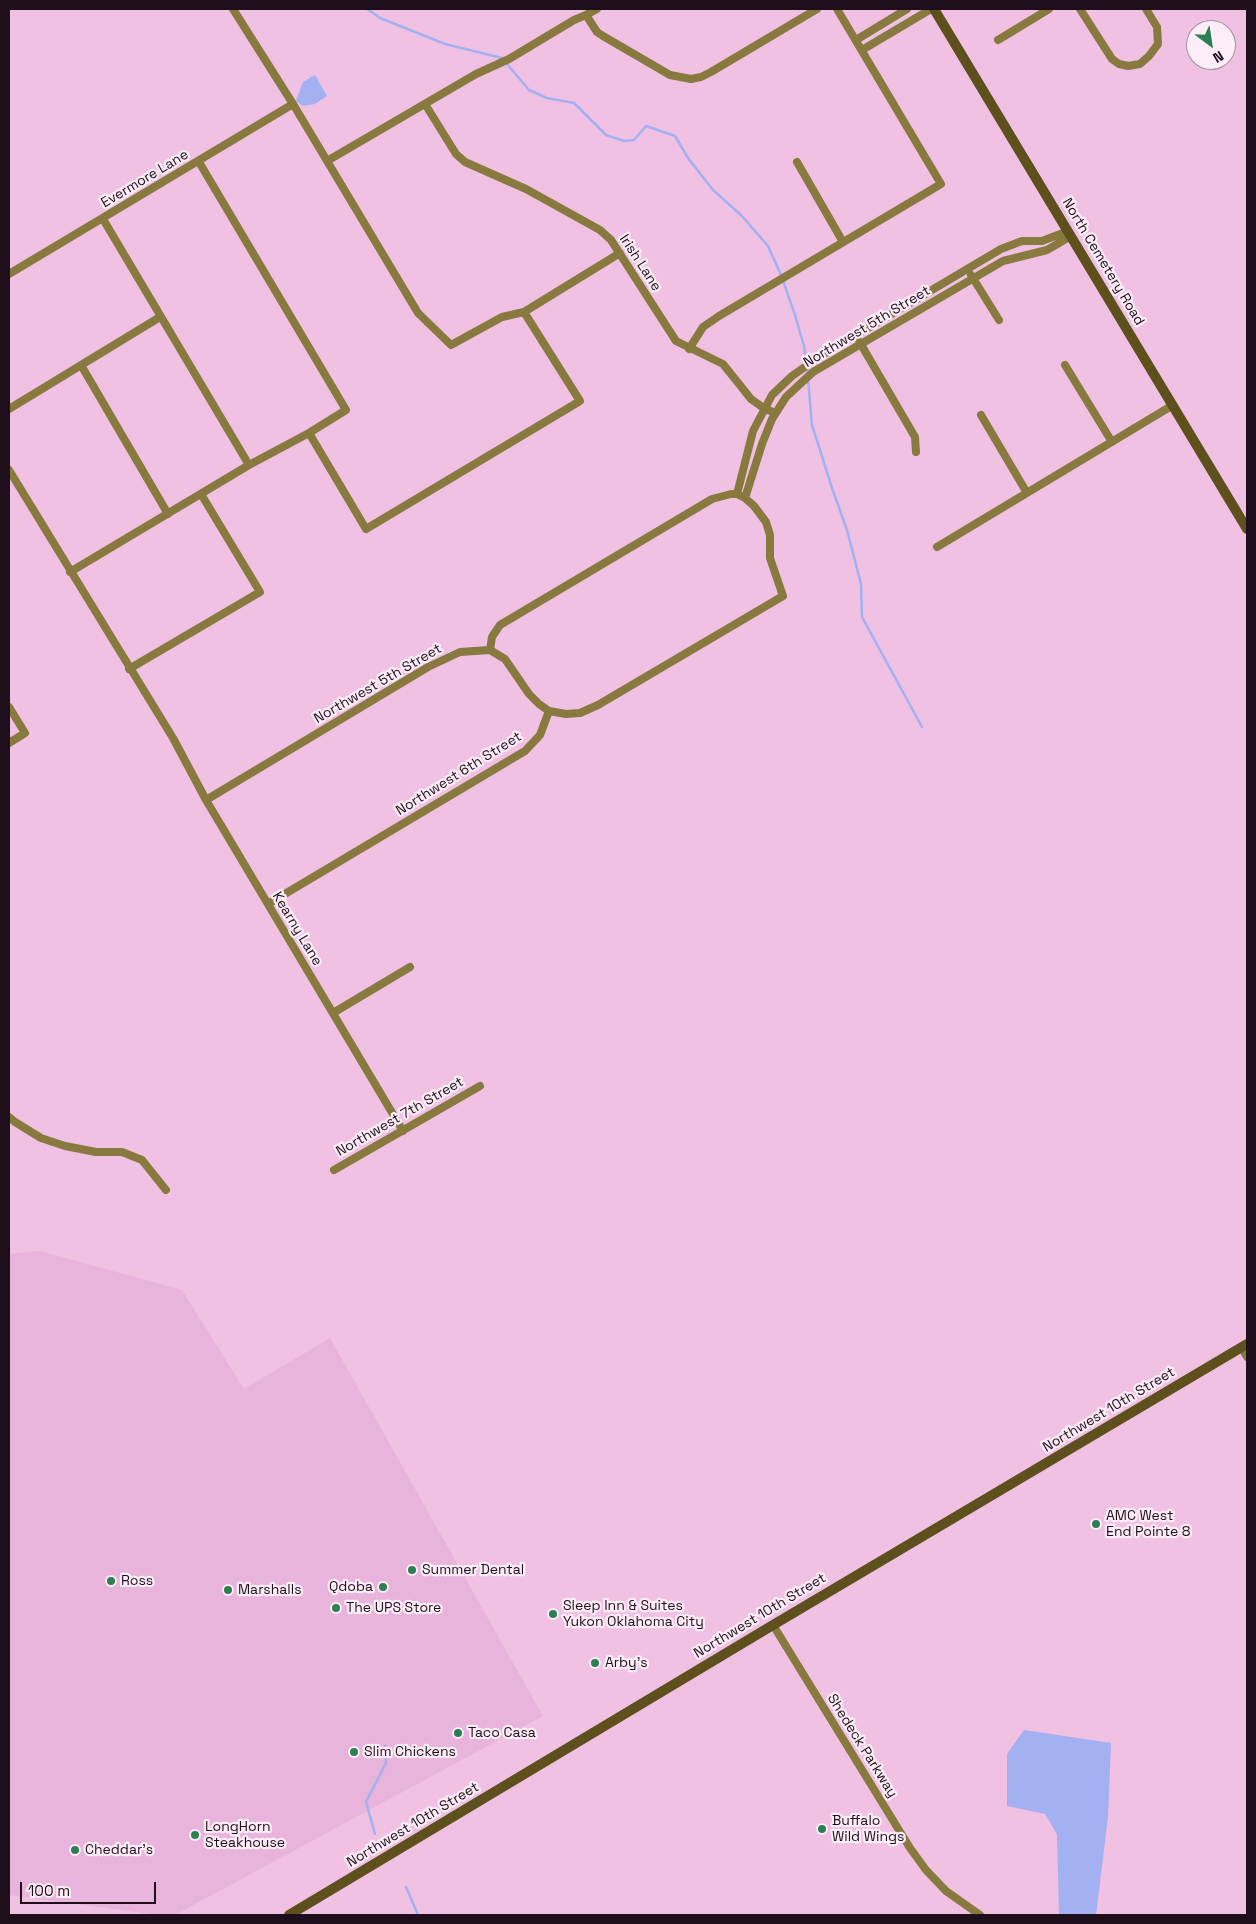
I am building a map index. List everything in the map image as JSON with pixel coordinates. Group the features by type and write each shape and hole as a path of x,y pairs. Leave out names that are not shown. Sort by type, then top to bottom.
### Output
{"main road":[{"name":"North Cemetery Road","path":"933,9 1247,530"},
{"name":"Northwest 10th Street","path":"289,1915 1244,1345"}],"street":[{"path":"234,9 418,312 451,345 502,317 524,312 620,253"},
{"path":"327,162 476,74 509,59 596,9"},
{"path":"586,15 597,32 602,36 670,74 691,78 701,77 711,72 817,9"},
{"path":"689,349 703,327 942,184 837,9"},
{"path":"856,40 907,9"},
{"path":"862,50 933,9"},
{"path":"998,40 1049,9"},
{"path":"1080,9 1112,59 1119,64 1128,66 1140,64 1158,44 1157,27 1146,9"},
{"name":"Evermore Lane","path":"9,274 293,104"},
{"name":"Irish Lane","path":"425,104 456,154 465,162 526,189 600,230 611,240 620,253 676,341 723,364 751,399 765,409 776,413"},
{"path":"70,572 249,465 309,433 346,410 199,162"},
{"path":"797,162 844,242"},
{"path":"103,219 249,465"},
{"name":"Northwest 5th Street","path":"737,494 753,431 772,395 792,376 1001,249 1022,241 1042,240 1069,234"},
{"name":"Northwest 5th Street","path":"745,498 762,444 776,413 786,398 814,372 1003,261 1047,250 1069,234"},
{"path":"968,268 999,320"},
{"path":"309,433 366,529 580,401 524,312"},
{"path":"9,409 160,317"},
{"path":"855,336 915,437 916,452"},
{"path":"1065,364 1112,442"},
{"path":"81,365 168,514"},
{"path":"937,547 1173,405"},
{"path":"981,415 1028,493"},
{"name":"Kearny Lane","path":"9,470 129,669 173,738 206,800 403,1131"},
{"path":"129,669 260,592 201,494"},
{"path":"731,494 737,494 745,498 760,513 768,528 770,558 783,596 598,705 580,712 566,714 549,711 529,694 505,659 490,650 492,637 500,626 712,499 731,494"},
{"name":"Northwest 5th Street","path":"206,800 428,667 460,652 490,650"},
{"path":"9,707 25,733 9,743"},
{"name":"Northwest 6th Street","path":"268,904 525,751 540,736 549,711"},
{"path":"333,1013 410,967"},
{"name":"Northwest 7th Street","path":"334,1170 480,1086"},
{"path":"9,1117 41,1138 65,1146 96,1152 122,1152 142,1160 166,1190"},
{"path":"1244,1345 1247,1357"},
{"name":"Shedeck Parkway","path":"772,1625 910,1848 926,1870 946,1891 980,1915"}],"shaded area":[{"path":"40,1251 182,1290 244,1389 330,1338 543,1716 175,1915 158,1915 9,1895 9,1254"}],"water":[{"path":"315,75 327,96 315,104 303,106 296,101 303,82"},
{"path":"1024,1730 1111,1743 1108,1817 1096,1915 1059,1914 1057,1834 1045,1814 1007,1806 1007,1754"}],"waterway":[{"path":"367,9 380,18 445,44 502,58 529,90 547,98 574,103 606,135 624,141 634,140 646,126 675,136 688,158 713,190 741,215 768,246 781,275 795,315 804,346 808,374"},
{"path":"808,379 812,425 847,530 861,584 862,617 922,727"},
{"path":"375,1834 366,1802 386,1763 385,1746"},
{"path":"406,1887 418,1915"}],"place":[{"name":"AMC West End Pointe 8","path":"1096,1524"},
{"name":"Summer Dental","path":"412,1570"},
{"name":"Ross","path":"111,1581"},
{"name":"Qdoba","path":"383,1587"},
{"name":"Marshalls","path":"228,1590"},
{"name":"The UPS Store","path":"336,1608"},
{"name":"Sleep Inn & Suites Yukon Oklahoma City","path":"553,1614"},
{"name":"Arby's","path":"595,1663"},
{"name":"Taco Casa","path":"458,1733"},
{"name":"Slim Chickens","path":"354,1752"},
{"name":"Buffalo Wild Wings","path":"822,1829"},
{"name":"LongHorn Steakhouse","path":"195,1835"},
{"name":"Cheddar's","path":"75,1850"}]}
